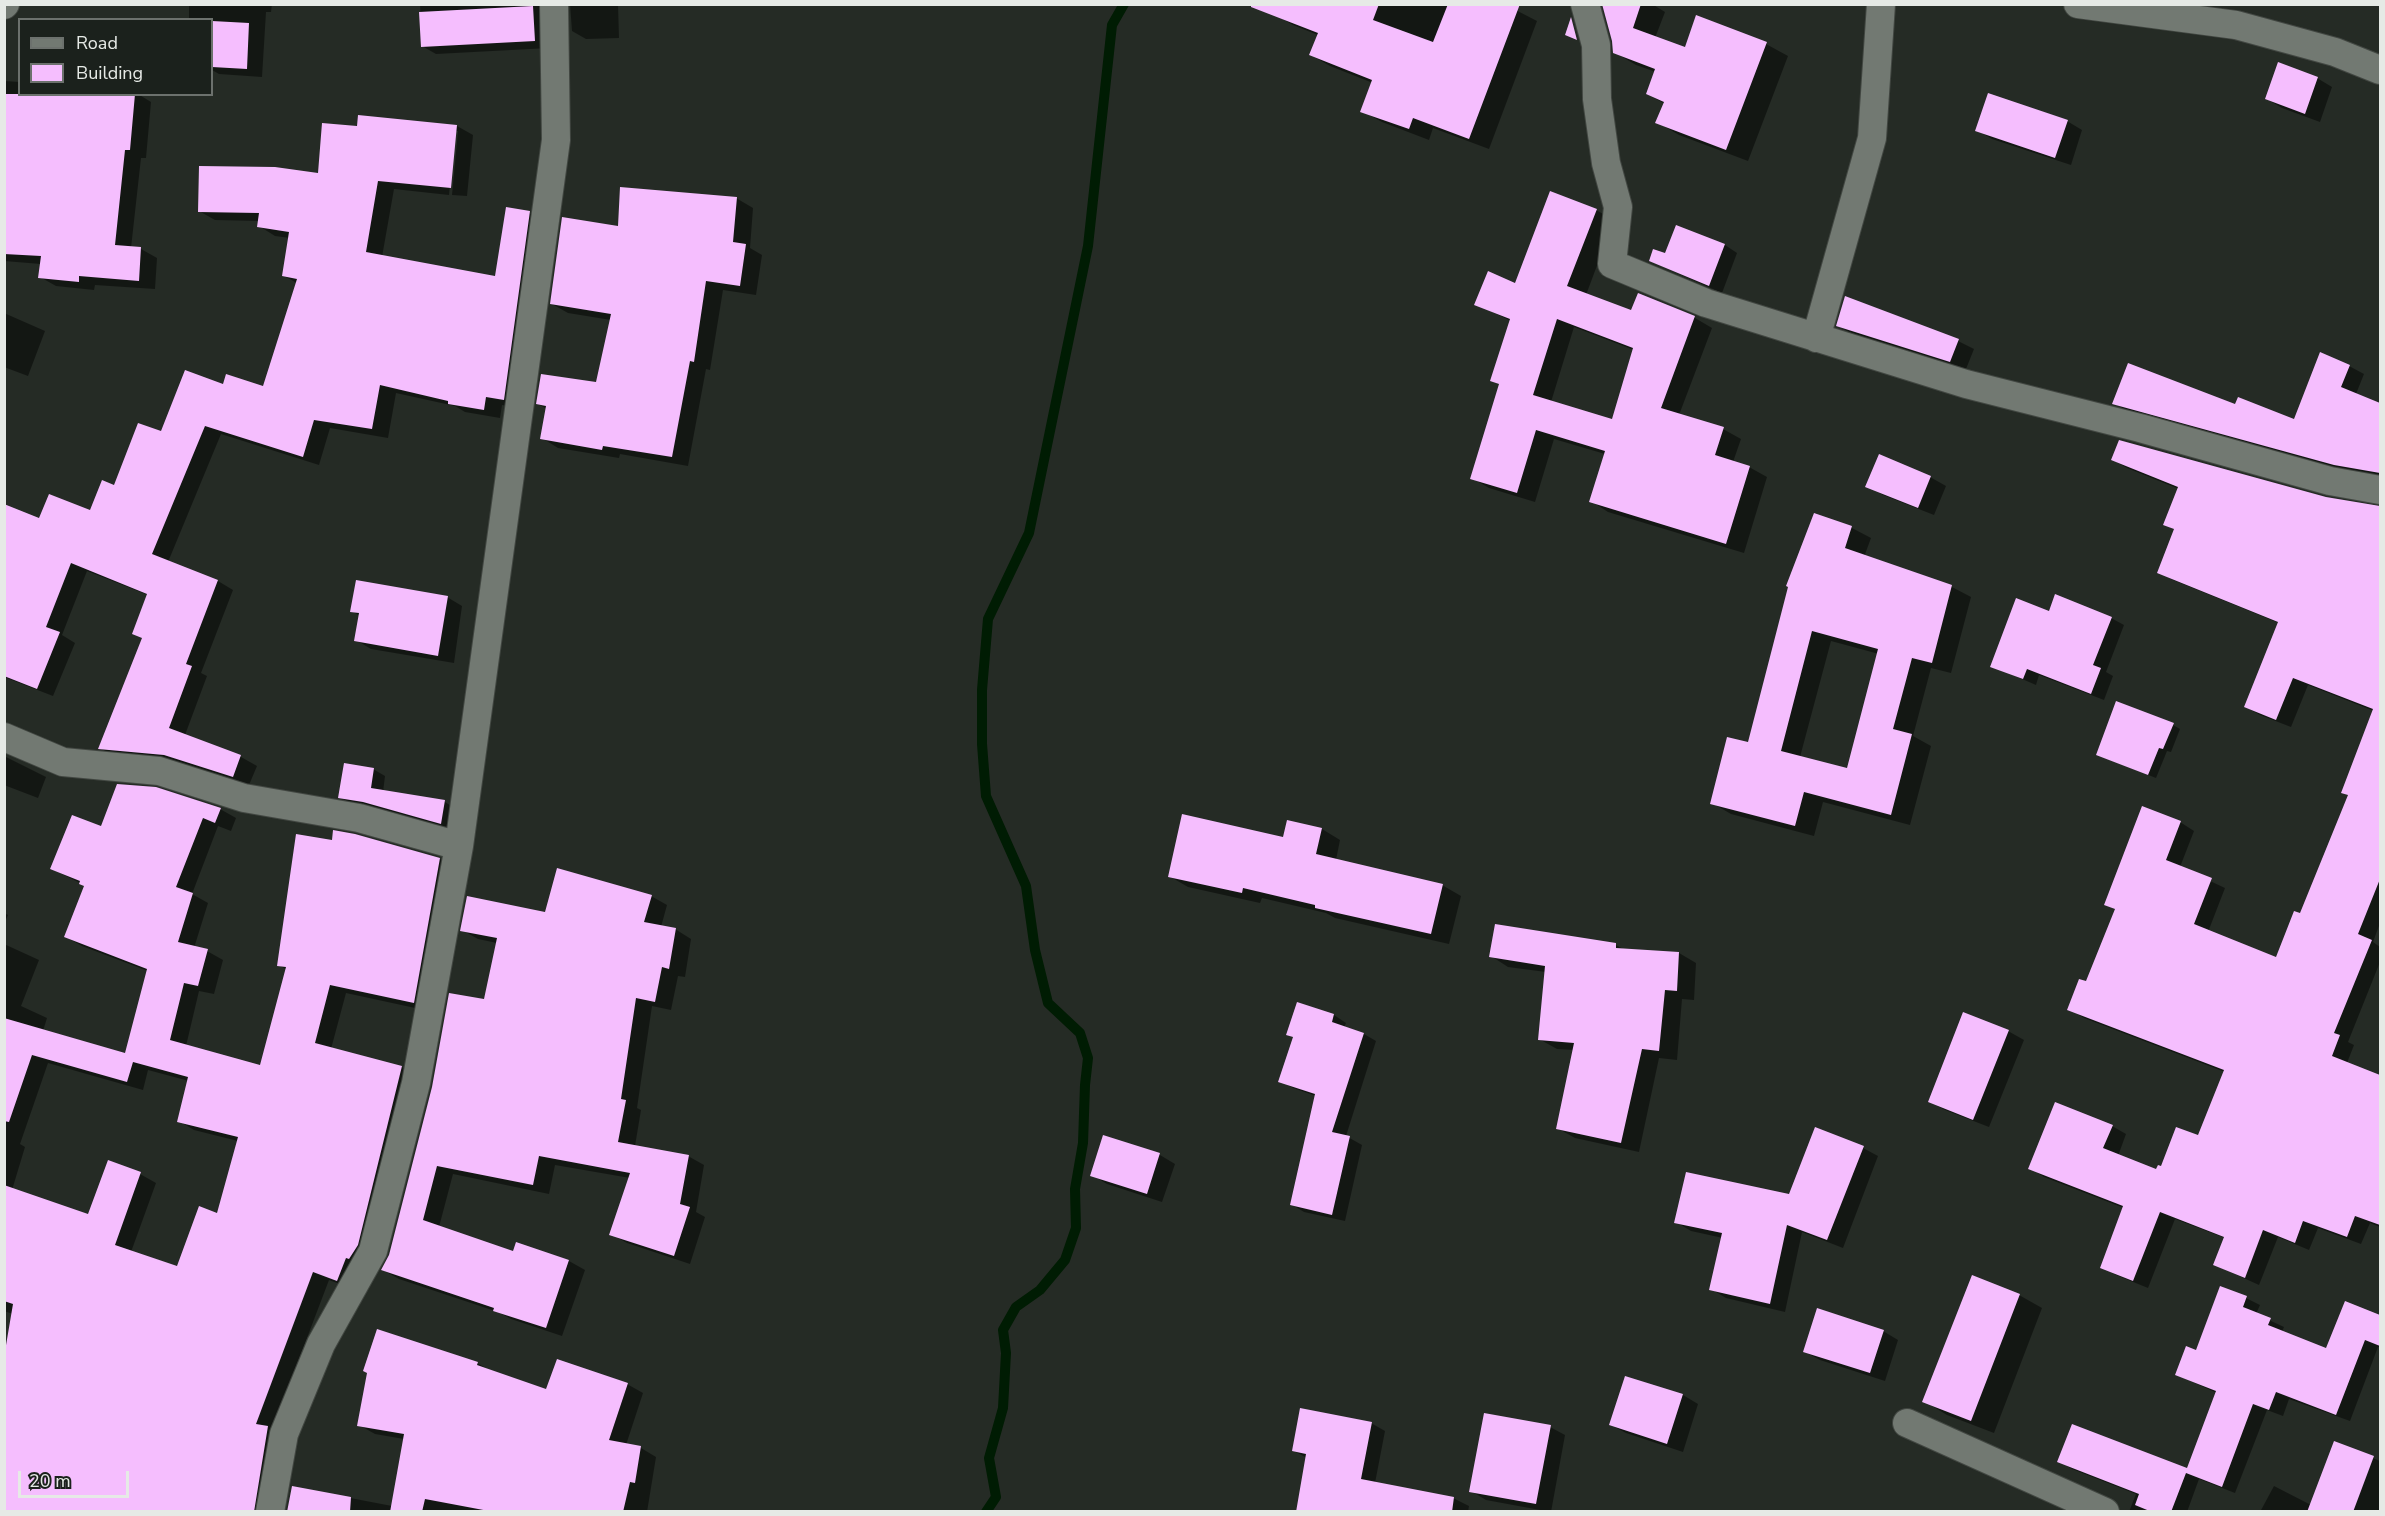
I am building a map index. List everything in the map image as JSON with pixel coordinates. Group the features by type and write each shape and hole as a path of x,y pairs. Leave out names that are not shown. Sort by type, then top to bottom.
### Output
{"street":[{"path":"270,1512 284,1434 321,1344 373,1251 416,1083 459,846 556,140 554,4"},
{"path":"1585,4 1596,45 1597,99 1606,163 1618,207 1612,264 1706,303 1966,384 2140,428 2330,481 2380,490"},
{"path":"1816,338 1872,138 1881,4"},
{"path":"2078,4 2236,25 2335,52 2380,70"},
{"path":"4,737 63,762 159,771 244,798 359,818 459,846"},
{"path":"1906,1423 2105,1512"}],"building":[{"path":"1251,4 1379,4 1373,20 1433,42 1448,4 1520,4 1469,139 1413,118 1409,129 1360,112 1372,80 1309,55 1318,33 1251,7"},
{"path":"1602,4 1641,4 1633,28 1685,47 1696,15 1767,42 1726,150 1655,123 1664,102 1646,94 1655,69 1613,53"},
{"path":"533,6 535,41 421,47 419,12"},
{"path":"1571,17 1577,40 1565,35"},
{"path":"213,21 249,23 247,69 213,67"},
{"path":"2278,62 2318,77 2305,114 2265,99"},
{"path":"1988,93 2068,120 2055,158 1975,131"},
{"path":"4,94 135,96 130,150 125,150 115,245 141,247 139,281 79,276 79,282 38,278 41,256 4,254"},
{"path":"358,115 457,125 451,188 378,181 366,252 495,276 506,207 530,211 504,400 486,397 484,410 448,404 448,401 380,385 372,429 314,420 303,457 205,426 152,554 218,580 186,664 192,666 169,728 241,755 233,777 164,755 98,749 142,638 132,634 147,594 71,563 46,627 60,632 37,689 4,676 4,504 39,518 49,494 90,510 102,480 114,485 138,423 161,431 185,370 223,384 226,374 263,386 297,279 282,276 289,232 257,227 259,213 198,212 199,166 275,167 318,173 322,123 357,126"},
{"path":"620,187 737,197 733,242 746,244 740,286 706,281 694,362 690,361 672,457 603,446 602,450 540,439 546,406 536,404 541,374 596,382 611,314 550,304 562,217 618,226"},
{"path":"1550,191 1597,209 1567,286 1631,310 1638,293 1695,316 1661,408 1724,427 1715,455 1750,466 1726,544 1589,502 1605,451 1536,430 1517,493 1470,479 1499,384 1490,381 1510,319 1474,305 1488,271 1515,283","holes":["1557,319 1633,348 1612,419 1533,395"]},
{"path":"1676,225 1725,244 1709,286 1649,261 1653,249 1665,253"},
{"path":"1845,296 1959,339 1950,362 1836,326"},
{"path":"2320,352 2350,365 2341,387 2380,403 2380,473 2334,465 2112,404 2128,363 2235,404 2238,397 2294,419"},
{"path":"2119,440 2326,497 2380,506 2380,879 2358,934 2372,940 2334,1033 2340,1035 2332,1056 2380,1075 2380,1225 2355,1216 2347,1237 2303,1221 2295,1243 2263,1230 2245,1278 2213,1265 2224,1237 2160,1212 2133,1281 2100,1268 2123,1206 2028,1169 2055,1102 2113,1125 2103,1148 2156,1169 2158,1165 2161,1166 2176,1127 2198,1135 2224,1070 2067,1010 2079,979 2086,981 2115,909 2104,905 2142,806 2181,821 2166,860 2212,878 2194,924 2276,957 2294,911 2300,913 2348,795 2341,793 2373,709 2293,678 2276,720 2244,707 2278,622 2157,573 2174,529 2163,525 2178,487 2111,460"},
{"path":"1879,454 1931,476 1918,508 1865,487"},
{"path":"1814,513 1852,526 1845,548 1952,585 1932,663 1912,658 1893,729 1912,734 1891,815 1804,792 1795,826 1710,804 1727,737 1748,742 1788,587 1786,586","holes":["1812,631 1878,649 1847,768 1781,751"]},
{"path":"356,580 448,596 438,656 354,641 359,613 350,612"},
{"path":"2055,594 2112,617 2093,665 2101,668 2091,694 2027,669 2023,679 1990,667 2016,598 2049,611"},
{"path":"2116,701 2174,723 2163,749 2159,748 2148,775 2096,755"},
{"path":"344,763 374,768 371,788 445,800 441,824 363,802 338,798"},
{"path":"117,784 156,787 221,808 215,823 203,818 176,887 193,893 178,942 208,949 198,986 184,983 170,1040 260,1065 286,967 277,966 296,834 332,840 333,830 440,858 414,1003 330,985 315,1043 402,1066 358,1245 349,1259 346,1258 337,1281 313,1272 256,1424 268,1426 254,1512 4,1512 4,1357 13,1304 4,1301 4,1185 88,1214 108,1160 141,1172 115,1245 177,1266 199,1206 217,1213 238,1137 177,1122 188,1077 133,1062 127,1082 32,1055 9,1122 4,1121 4,1018 125,1053 147,969 64,937 84,886 79,884 80,881 50,869 72,815 101,826"},
{"path":"1182,814 1283,837 1287,820 1322,828 1316,854 1443,884 1431,934 1315,908 1315,905 1243,888 1242,893 1168,877"},
{"path":"557,868 652,895 644,922 676,928 669,969 662,967 655,1002 636,998 621,1099 626,1100 618,1142 689,1155 680,1204 690,1207 674,1256 609,1235 630,1173 539,1156 533,1185 437,1166 423,1220 513,1251 516,1242 569,1260 546,1328 381,1270 389,1255 432,1087 449,993 484,999 497,938 460,931 467,896 545,912"},
{"path":"1495,924 1616,943 1616,948 1679,952 1677,991 1665,990 1659,1051 1642,1049 1621,1143 1556,1129 1574,1043 1538,1040 1545,966 1489,957"},
{"path":"1297,1002 1334,1014 1332,1022 1364,1033 1332,1132 1350,1136 1332,1215 1290,1205 1315,1094 1278,1082 1293,1037 1286,1035"},
{"path":"1963,1012 2009,1030 1973,1120 1928,1102"},
{"path":"1815,1127 1864,1146 1827,1240 1787,1225 1770,1304 1709,1290 1722,1233 1674,1223 1686,1172 1789,1194"},
{"path":"1103,1135 1160,1153 1147,1194 1090,1176"},
{"path":"1972,1275 2020,1294 1971,1421 1922,1402"},
{"path":"2220,1286 2247,1296 2243,1307 2271,1318 2268,1325 2326,1348 2345,1301 2380,1315 2380,1346 2365,1340 2336,1415 2276,1392 2269,1410 2253,1404 2222,1487 2186,1473 2171,1512 2152,1512 2135,1505 2139,1494 2057,1462 2072,1424 2187,1468 2216,1391 2175,1375 2186,1346 2196,1350"},
{"path":"1817,1308 1884,1330 1870,1373 1803,1352"},
{"path":"377,1329 478,1362 477,1365 546,1389 557,1359 628,1383 609,1440 641,1446 635,1483 630,1482 623,1512 494,1512 425,1499 422,1512 390,1512 404,1434 357,1426 367,1373 363,1371"},
{"path":"1625,1376 1683,1394 1667,1444 1609,1425"},
{"path":"1300,1408 1372,1422 1361,1479 1454,1497 1452,1512 1296,1512 1306,1454 1292,1451"},
{"path":"1484,1413 1551,1425 1536,1504 1469,1492"},
{"path":"2334,1441 2374,1456 2353,1512 2307,1512"},
{"path":"292,1486 351,1497 350,1512 287,1512"}],"waterway":[{"path":"986,1512 996,1497 989,1458 1003,1408 1006,1353 1003,1330 1016,1307 1040,1290 1065,1260 1076,1228 1075,1189 1083,1143 1088,1058 1080,1033 1048,1003 1035,950 1026,886 986,796 982,744 982,690 988,619 1029,533 1088,246 1112,25 1124,4"}]}
